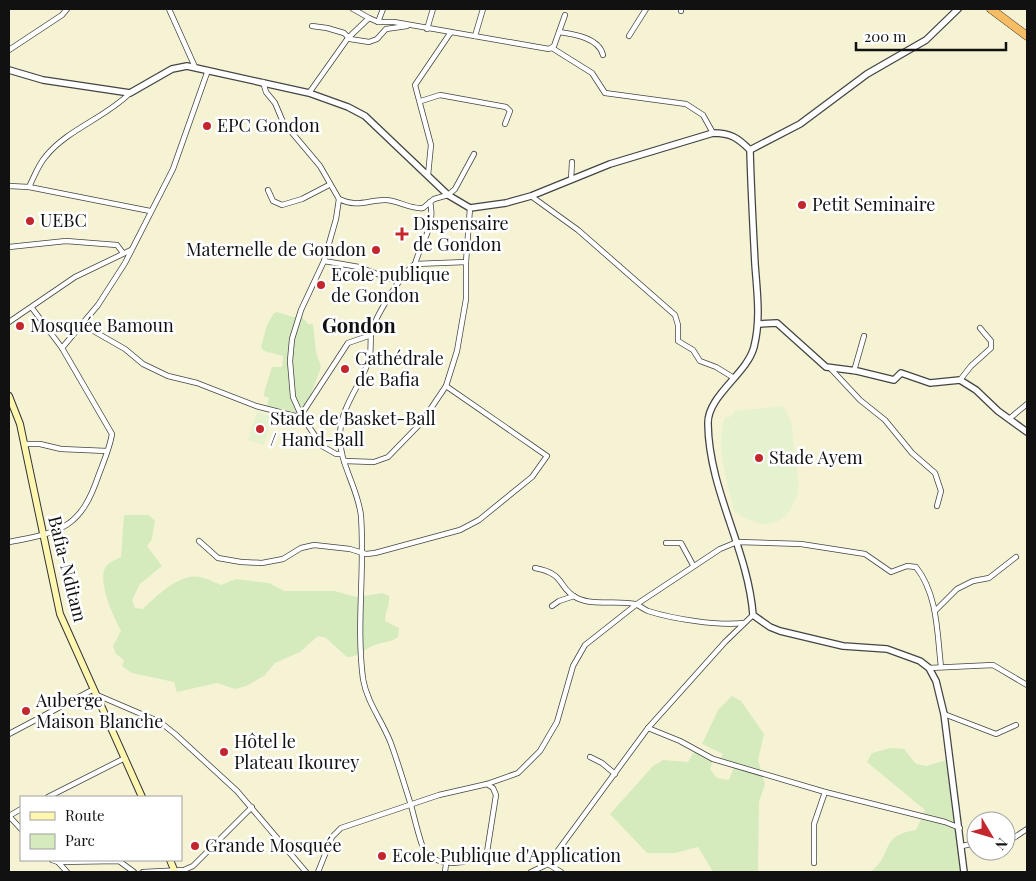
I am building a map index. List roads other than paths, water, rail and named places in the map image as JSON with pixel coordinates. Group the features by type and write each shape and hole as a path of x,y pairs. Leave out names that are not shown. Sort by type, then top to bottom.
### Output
{"highway":[{"path":"991,9 1027,36"}],"main road":[{"name":"Bafia-Nditam","path":"9,396 20,424 42,536 60,614 142,796"}],"street":[{"path":"9,50 62,15 67,9"},
{"path":"169,9 195,66"},
{"path":"353,9 378,22 394,22 407,26 552,48 592,73 605,93 686,104 703,115 713,133"},
{"path":"378,22 383,9"},
{"path":"427,29 433,9"},
{"path":"476,36 483,9"},
{"path":"629,36 646,9"},
{"path":"750,150 800,124 867,74 926,40 958,9"},
{"path":"552,48 565,15"},
{"path":"309,93 348,38 369,18"},
{"path":"312,26 344,34 348,38 369,42 377,39 386,29 407,26"},
{"path":"428,175 432,145 421,101 415,89 416,81 450,32"},
{"path":"559,32 587,39 602,50 603,55"},
{"path":"29,187 41,162 56,146 117,106 130,93 172,69 195,66 309,93 348,106 365,116 448,195 470,208 506,203 531,196 610,164 713,133 732,135 750,150 759,324 752,355 716,403 708,421 714,469 722,504 748,576 753,615 770,628 843,646 887,649 920,661 929,668 936,681 944,714 960,828 964,872"},
{"path":"9,70 43,80 130,93"},
{"path":"62,348 83,325 113,284 132,250 173,168 208,70"},
{"path":"263,82 266,92 275,103 281,119 320,166 329,185 339,198 349,203 364,204 386,200 419,209 430,202 448,195 458,184 474,154"},
{"path":"421,101 440,95 506,107 510,111 505,124"},
{"path":"571,180 572,162"},
{"path":"268,190 273,201 282,205 302,199 329,185"},
{"path":"9,186 29,187 150,211"},
{"path":"531,196 578,230 675,315 678,325 678,341 692,350 700,361 716,367 734,378"},
{"path":"339,198 333,233 324,261 301,310 292,339 291,382 293,397 301,415 322,446 336,454 342,454"},
{"path":"415,264 431,225 433,213 430,202"},
{"path":"344,461 374,462 388,457 421,423 446,386 457,351 466,298 466,262 470,208"},
{"path":"9,247 88,241 117,244 124,253"},
{"path":"9,322 75,277 132,250"},
{"path":"324,261 359,266 398,282"},
{"path":"466,262 415,264 408,268 374,325 371,335 372,347 369,362 348,403 342,421 340,436 342,454 360,514 364,680 372,710 389,740 424,850 446,864 465,863 487,852 496,795 493,788 487,784"},
{"path":"9,542 42,536 78,518 91,499 107,451 111,430 62,348 32,308"},
{"path":"759,324 777,323 818,362 831,369 860,400 885,420 920,461 935,473 941,491 937,506"},
{"path":"83,325 125,349 143,364 166,375 206,386 256,406 295,416 301,415 348,343 371,335"},
{"path":"960,380 971,366 991,348 990,341 980,328"},
{"path":"854,371 864,336"},
{"path":"831,369 854,371 889,380 894,380 901,373 930,383 960,380 976,390 1008,419 1027,432"},
{"path":"199,541 218,558 262,563 283,559 301,548 314,545 350,549 362,553 375,553 460,530 479,520 532,478 547,456 446,386"},
{"path":"1008,419 1027,404"},
{"path":"24,444 40,444 61,449 107,451"},
{"path":"318,872 332,837 341,828 410,804 487,784 518,773 540,751 558,722 578,654 595,635 693,565 720,548 737,542 791,543 865,554 891,572 912,565 918,570 927,585 935,611 941,667"},
{"path":"666,543 681,543 693,565"},
{"path":"935,611 958,589 973,581 990,578 1016,557"},
{"path":"535,568 553,574 574,596 583,600 637,604 650,612 705,622 744,623"},
{"path":"552,606 558,601 574,596"},
{"path":"531,872 548,864 648,728 753,615"},
{"path":"929,668 992,666 1027,685"},
{"path":"9,734 96,692 160,722 208,763 252,807 306,872"},
{"path":"944,714 998,735 1016,725"},
{"path":"648,728 680,741 713,759 825,792 929,818 960,828"},
{"path":"590,757 602,763 615,774"},
{"path":"50,796 125,758"},
{"path":"814,863 814,824 825,792"},
{"path":"143,872 175,871 193,866 252,807"},
{"path":"9,816 20,828"},
{"path":"1016,836 1027,829"},
{"path":"962,846 966,845"},
{"path":"55,861 67,872"},
{"path":"55,861 119,861 134,872"},
{"path":"446,864 446,872"},
{"path":"548,864 561,872"},
{"path":"193,866 197,872"}],"place":[{"name":"EPC Gondon","path":"207,126"},
{"name":"Petit Seminaire","path":"802,205"},
{"name":"UEBC","path":"30,221"},
{"name":"Dispensaire de Gondon","path":"402,234"},
{"name":"Maternelle de Gondon","path":"376,250"},
{"name":"Ecole publique de Gondon","path":"321,285"},
{"name":"Mosquée Bamoun","path":"20,326"},
{"name":"Cathédrale de Bafia","path":"345,369"},
{"name":"Stade de Basket-Ball / Hand-Ball","path":"260,429"},
{"name":"Stade Ayem","path":"759,458"},
{"name":"Auberge Maison Blanche","path":"26,711"},
{"name":"Hôtel le Plateau Ikourey","path":"224,752"},
{"name":"Grande Mosquée","path":"195,846"},
{"name":"Ecole Publique d'Application","path":"382,856"}],"district":[{"name":"Gondon","path":"359,326"}]}
